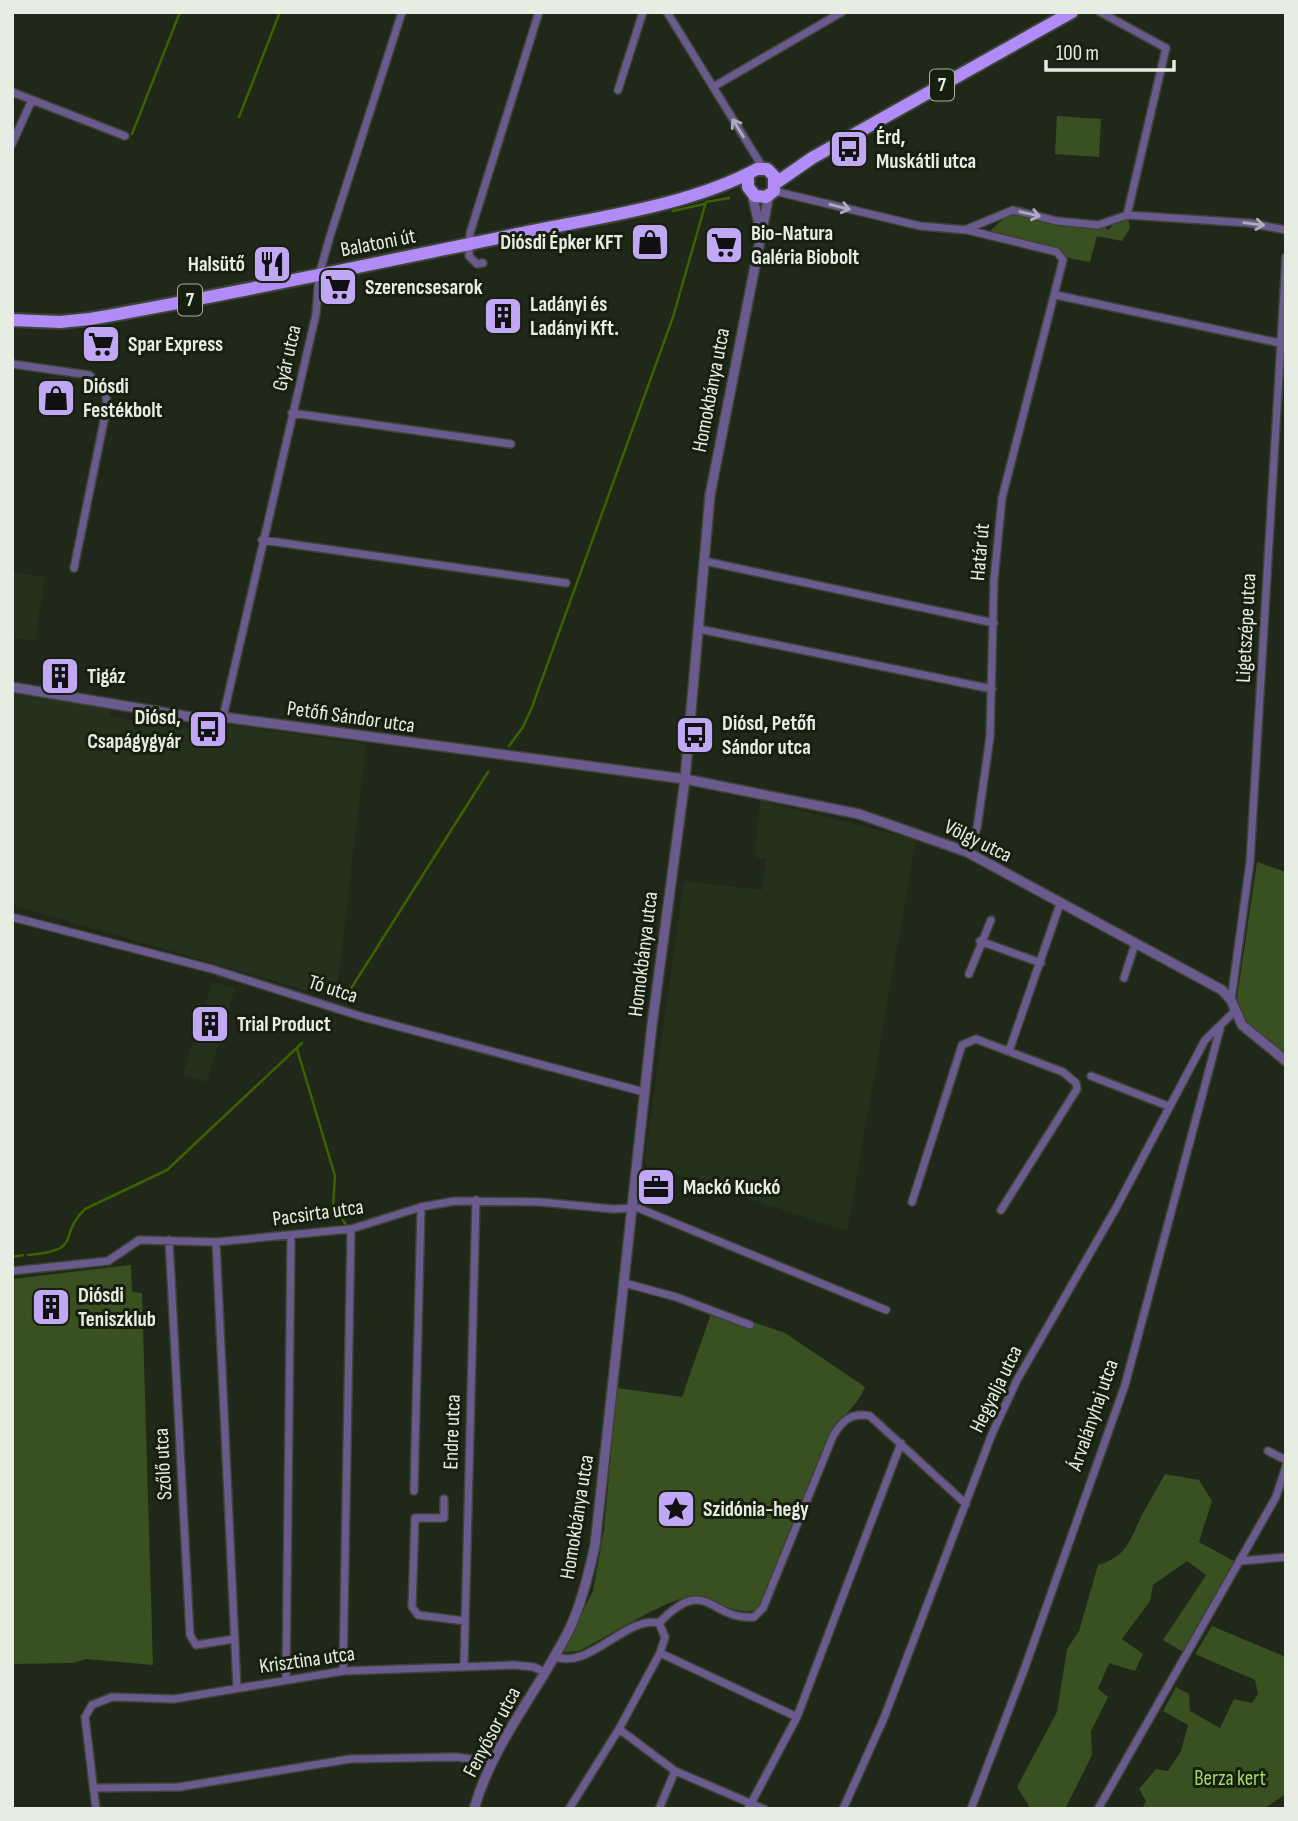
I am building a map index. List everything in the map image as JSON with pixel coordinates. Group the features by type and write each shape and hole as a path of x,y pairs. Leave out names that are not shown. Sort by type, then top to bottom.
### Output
{"main road":[{"name":"7","path":"752,193 762,197 811,158 1072,12"},
{"name":"7","path":"748,176 811,158"},
{"path":"767,169 773,190"},
{"name":"Balatoni út","path":"12,320 60,322 320,275 702,193 748,176"},
{"path":"748,176 752,193"},
{"name":"Balatoni út","path":"702,193 752,193"},
{"name":"Balatoni út","path":"12,328 46,328 60,322"}],"street":[{"name":"Gyár utca","path":"223,717 316,314 320,275 402,12"},
{"path":"483,263 472,261 467,244 539,12"},
{"path":"618,90 643,12"},
{"path":"667,12 767,169"},
{"path":"713,87 842,12"},
{"path":"1100,12 1166,48 1127,215"},
{"path":"12,92 125,136"},
{"path":"12,144 32,100"},
{"path":"773,190 934,227 967,230 1013,210 1057,221 1098,225 1127,215 1249,223 1286,230"},
{"name":"Homokbánya utca","path":"544,1672 579,1605 595,1545 644,1092 685,779 715,463 760,233 773,190"},
{"name":"Homokbánya utca","path":"752,193 760,233"},
{"name":"Határ út","path":"967,230 1057,252 1063,260 1002,498 985,789 977,828 967,852"},
{"name":"Ligetszépe utca","path":"1231,1000 1250,862 1282,392 1280,343 1286,257"},
{"path":"1056,295 1280,343"},
{"path":"12,364 89,375 105,387 107,406 74,568"},
{"path":"292,413 511,444"},
{"path":"262,540 566,583"},
{"path":"704,561 994,623"},
{"path":"699,629 992,689"},
{"name":"Petőfi Sándor utca","path":"12,687 209,719 223,717 685,779"},
{"name":"Völgy utca","path":"685,779 859,814 967,852 1222,990 1231,1000"},
{"path":"1009,1051 1060,904"},
{"name":"Tó utca","path":"12,917 212,969 363,1017 644,1092"},
{"path":"969,974 980,941 991,920"},
{"path":"980,941 1041,963"},
{"path":"1124,978 1135,944"},
{"path":"1231,1000 1234,1012 1250,1035 1286,1061"},
{"name":"Hegyalja utca","path":"843,1809 884,1718 1017,1380 1116,1208 1205,1040 1234,1012"},
{"name":"Árvalányhaj utca","path":"971,1809 1024,1670 1125,1385 1221,1024"},
{"path":"912,1202 962,1045 976,1039 1063,1072 1076,1083 1077,1089 1001,1210"},
{"path":"1091,1076 1168,1106"},
{"name":"Pacsirta utca","path":"12,1271 100,1262 116,1257 139,1240 216,1242 351,1229 421,1207 476,1200 638,1208 886,1310"},
{"name":"Endre utca","path":"464,1665 476,1200"},
{"path":"414,1490 421,1207"},
{"path":"343,1671 351,1229"},
{"path":"286,1679 291,1236"},
{"name":"Szőlő utca","path":"169,1240 190,1634 193,1643 201,1646 234,1639"},
{"path":"216,1242 237,1688"},
{"path":"624,1283 676,1297 750,1325"},
{"path":"554,1656 561,1660 575,1659 645,1623 659,1623 683,1602 696,1599 744,1618 754,1617 764,1608 833,1436 847,1418 859,1414 870,1416 966,1504"},
{"path":"749,1806 797,1717 901,1443"},
{"path":"1268,1451 1286,1460"},
{"path":"1098,1809 1276,1497 1286,1466"},
{"path":"444,1499 444,1518 415,1518 412,1607 418,1615 465,1621"},
{"path":"1240,1560 1286,1558"},
{"path":"569,1809 619,1729 660,1653 665,1637 659,1623"},
{"path":"660,1653 797,1717"},
{"name":"Krisztina utca","path":"94,1787 85,1717 92,1705 104,1698 174,1699 343,1671 514,1665 534,1667 544,1672"},
{"name":"Fenyősor utca","path":"474,1809 493,1762 544,1672"},
{"path":"619,1729 676,1771 749,1806 764,1809"},
{"path":"96,1809 94,1787 179,1787 350,1759 456,1756 493,1762"},
{"path":"659,1809 676,1771"}],"shaded area":[{"path":"12,572 45,577 35,641 12,638"},
{"path":"12,694 110,709 111,717 221,733 223,724 366,744 336,999 12,905"},
{"path":"760,800 916,840 847,1231 644,1164 684,881 762,890 766,859 755,857"},
{"path":"212,982 235,988 207,1082 183,1074"}],"green space":[{"path":"1057,116 1101,119 1099,157 1055,154"},
{"path":"1013,210 1103,226 1108,230 1119,219 1128,217 1130,228 1122,241 1097,236 1090,262 1068,258 1057,248 993,234 990,231"},
{"path":"1257,862 1286,872 1286,1055 1246,1022 1237,998"},
{"path":"131,1265 132,1292 142,1293 153,1665 86,1659 73,1663 12,1664 12,1279"},
{"path":"713,1308 785,1333 865,1387 862,1394 830,1433 763,1608 744,1611 707,1600 686,1598 649,1613 579,1651 562,1652 593,1591 604,1530 617,1388 682,1397"},
{"path":"1165,1474 1199,1480 1212,1501 1199,1542 1234,1561 1183,1652 1163,1640 1206,1575 1187,1561 1153,1585 1150,1601 1122,1639 1143,1654 1135,1671 1109,1663 1098,1689 1108,1697 1091,1731 1092,1755 1065,1809 1027,1809 1029,1806 1017,1787 1057,1712 1067,1649 1079,1631 1098,1565 1116,1557 1127,1545"},
{"name":"Berza kert","path":"1212,1626 1286,1657 1286,1794 1263,1809 1142,1809 1146,1801 1139,1789 1156,1769 1168,1771 1181,1751 1188,1725 1163,1711 1176,1687 1189,1694 1190,1711 1220,1728 1234,1699 1252,1703 1258,1694 1255,1680 1195,1654"}],"waterway":[{"path":"132,134 180,12"},
{"path":"239,117 280,12"},
{"path":"509,746 523,727 532,707 673,317 706,202 729,198"},
{"path":"673,211 704,204"},
{"path":"345,998 488,772"},
{"path":"28,1255 57,1250 67,1241 72,1227 85,1209 167,1170 302,1043"},
{"path":"297,1049 335,1176 333,1207 347,1226"},
{"path":"12,1257 23,1255"}],"place":[{"name":"Érd, Muskátli utca","path":"849,149"},
{"name":"Diósdi Épker KFT","path":"650,242"},
{"name":"Bio-Natura Galéria Biobolt","path":"724,245"},
{"name":"Halsütő","path":"272,264"},
{"name":"Szerencsesarok","path":"338,287"},
{"name":"Ladányi és Ladányi Kft.","path":"503,316"},
{"name":"Spar Express","path":"101,344"},
{"name":"Diósdi Festékbolt","path":"56,398"},
{"name":"Tigáz","path":"60,676"},
{"name":"Diósd, Csapágygyár","path":"208,729"},
{"name":"Diósd, Petőfi Sándor utca","path":"695,735"},
{"name":"Trial Product","path":"210,1024"},
{"name":"Mackó Kuckó","path":"656,1187"},
{"name":"Diósdi Teniszklub","path":"51,1307"},
{"name":"Szidónia-hegy","path":"676,1509"}]}
